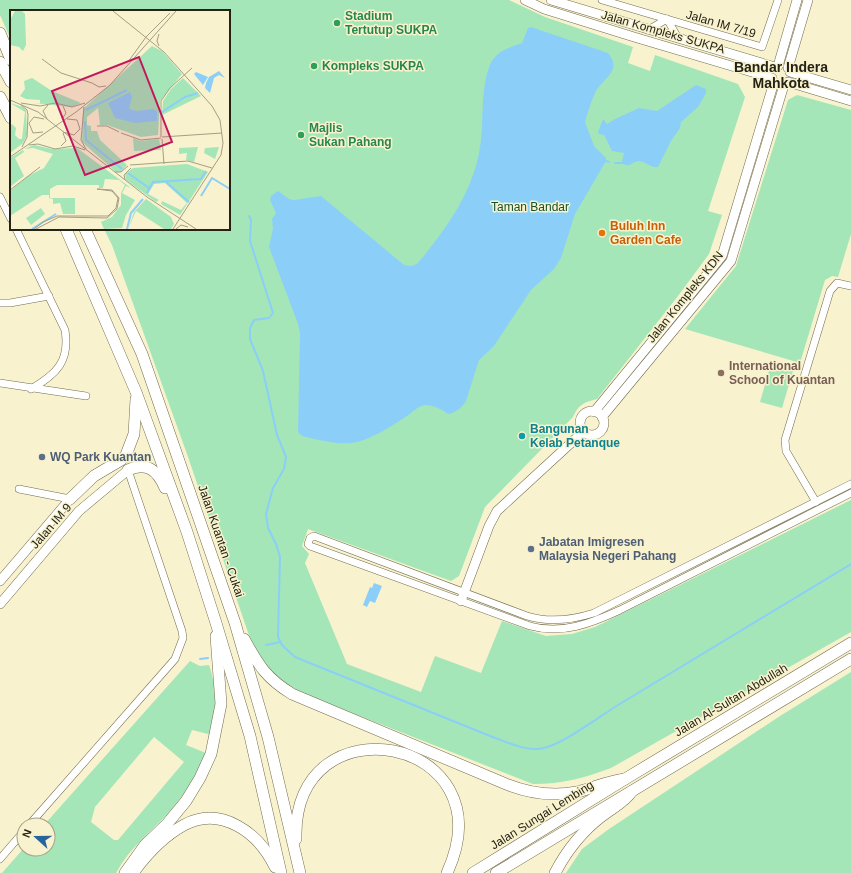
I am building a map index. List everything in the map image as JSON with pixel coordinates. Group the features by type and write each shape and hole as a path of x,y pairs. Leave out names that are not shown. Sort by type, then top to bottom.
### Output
{"main road":[{"path":"0,33 10,58"},
{"path":"0,62 10,80"},
{"path":"0,97 10,116"},
{"path":"0,111 10,123"},
{"path":"66,230 136,392 187,532 250,736 281,873"},
{"name":"Jalan Kuantan - Cukai","path":"85,230 142,354 236,623 268,737 300,873"},
{"path":"70,499 94,476 122,460 126,455 134,434 136,392"},
{"path":"128,470 140,466 156,473 164,485 187,532"},
{"path":"125,873 145,845 167,824 186,801 200,778 211,754 221,704 217,659 216,623"},
{"path":"236,623 263,670 275,684 292,694 506,784 526,792 563,794 625,779"},
{"name":"Jalan Al-Sultan Abdullah","path":"625,779 851,643"},
{"path":"555,873 575,841 602,816 628,797 632,791 851,659"},
{"path":"297,860 296,828 298,811 310,784 319,773 343,756 358,750 382,748 409,754 428,765 443,782 453,798 458,815 459,834 455,856 447,873"},
{"name":"Jalan Sungai Lembing","path":"473,873 625,779"},
{"name":"Jalan Sungai Lembing","path":"496,873 632,791"},
{"path":"134,873 150,852 173,832 185,824 210,818 240,826 251,834 266,850 277,873"}],"street":[{"name":"Jalan Kompleks SUKPA","path":"525,0 544,9 773,80"},
{"name":"Jalan Kompleks SUKPA","path":"551,0 648,30 776,66"},
{"name":"Jalan IM 7/19","path":"602,0 762,47 778,0"},
{"path":"798,0 776,66 772,72 773,80 778,85 786,84 851,101"},
{"path":"786,84 791,78 789,70 808,0"},
{"path":"648,30 667,19 678,38"},
{"path":"776,66 851,90"},
{"name":"Jalan Kompleks KDN","path":"598,414 722,256 773,80"},
{"name":"Jalan Kompleks KDN","path":"598,414 731,261 786,84"},
{"path":"0,197 10,217"},
{"path":"16,230 65,330 66,351 57,370 48,379 31,389"},
{"path":"722,256 731,261"},
{"path":"816,502 786,451 785,440 830,291 837,283 851,286"},
{"path":"0,303 10,303 49,296"},
{"path":"0,383 31,389 86,396"},
{"path":"588,412 598,414 604,424 599,432 593,435 584,431 581,426 583,416 588,412"},
{"path":"461,601 489,526 497,511 584,431"},
{"path":"36,817 175,659 183,638 182,630 128,470"},
{"name":"Jalan IM 9","path":"0,604 79,511 128,470"},
{"path":"851,484 594,613 569,620 534,618 465,591 314,536 310,538 308,544 535,627 571,628 601,619 851,493"},
{"path":"20,489 70,499"},
{"name":"Jalan IM 9","path":"1,577 70,499"},
{"path":"806,506 810,514"},
{"path":"675,572 679,580"},
{"path":"0,859 16,840"}],"green space":[{"name":"Taman Bandar","path":"0,0 509,0 545,17 633,47 628,63 650,71 655,55 738,84 745,97 708,211 722,215 709,254 597,399 588,401 579,407 573,417 485,507 459,576 451,581 308,529 302,546 309,554 305,563 347,664 421,692 435,656 481,673 502,621 546,636 572,634 595,627 851,500 851,632 611,768 592,775 564,782 533,784 296,691 268,669 252,644 187,454 112,245 104,230 230,230 230,10 10,10 10,38 0,15"},
{"path":"797,95 851,110 851,234 838,277 832,276 825,280 800,363 685,329 736,266 788,100"},
{"path":"771,364 793,371 782,408 760,402"},
{"path":"190,661 200,666 209,665 216,700 212,735 192,730 186,745 206,753 203,761 181,798 127,856 116,873 2,873 16,857 56,857 56,817 51,817","holes":["154,737 184,762 118,840 114,840 91,822 95,807"]},
{"path":"851,672 851,873 566,873 582,849 609,829 780,716"}],"water":[{"path":"531,27 608,53 612,59 613,65 613,70 596,91 585,122 594,146 606,158 606,161 575,214 561,258 554,269 531,290 494,346 479,360 466,401 458,410 448,414 440,409 425,405 417,408 381,432 357,442 336,443 302,436 298,432 300,333 269,247 273,228 272,219 276,213 270,200 271,196 278,191 289,199 294,200 321,196 404,265 411,266 417,264 446,226 470,184 481,142 484,86 492,60 499,53 522,43 528,28"},
{"path":"696,85 706,89 706,93 698,107 681,122 680,128 671,141 658,167 653,167 639,161 628,165 624,164 622,162 624,153 612,151 604,135 599,134 598,132 603,119 607,124 639,108 657,111"},
{"path":"374,583 382,586 375,603 370,601 367,607 363,605 370,587 372,588"}],"waterway":[{"path":"615,163 623,163"},
{"path":"249,216 251,220 250,241 273,313 269,318 254,320 250,328 250,339 263,371 277,435 286,457 284,469 273,488 266,514 268,528 276,544 280,557 278,637 282,645 295,657 495,738 525,748 544,748 563,740 614,707 851,564"},
{"path":"266,645 280,642"},
{"path":"200,659 208,658"}],"place":[{"name":"Stadium Tertutup SUKPA","path":"337,23"},
{"name":"Kompleks SUKPA","path":"314,66"},
{"name":"Majlis Sukan Pahang","path":"301,135"},
{"name":"Buluh Inn Garden Cafe","path":"602,233"},
{"name":"International School of Kuantan","path":"721,373"},
{"name":"Bangunan Kelab Petanque","path":"522,436"},
{"name":"WQ Park Kuantan","path":"42,457"},
{"name":"Jabatan Imigresen Malaysia Negeri Pahang","path":"531,549"}],"district":[{"name":"Bandar Indera Mahkota","path":"781,76"}]}
